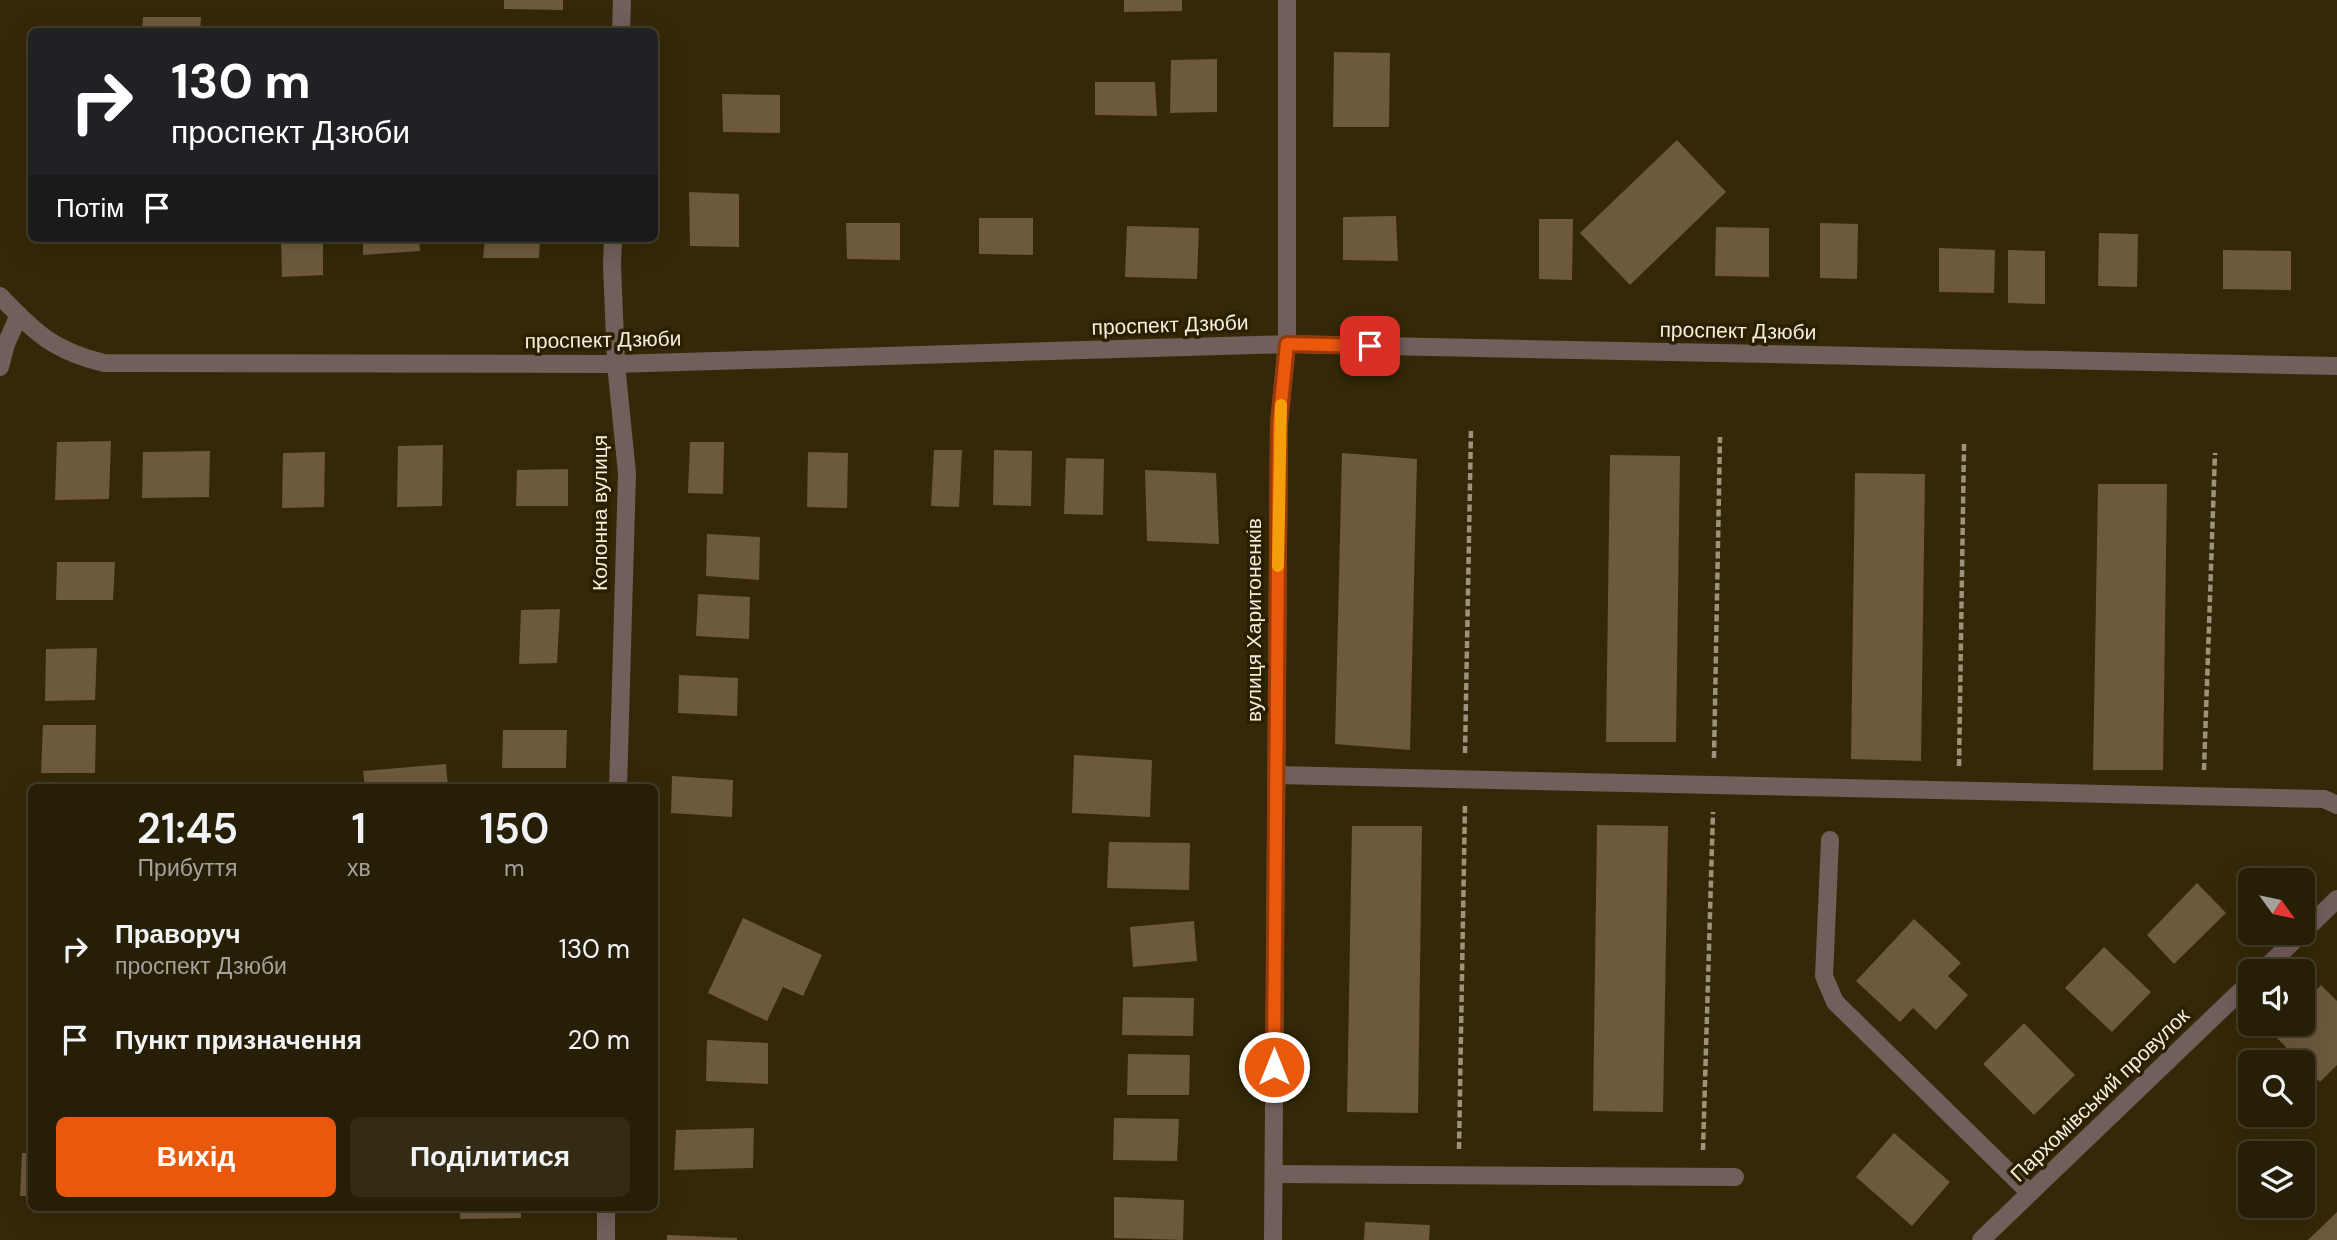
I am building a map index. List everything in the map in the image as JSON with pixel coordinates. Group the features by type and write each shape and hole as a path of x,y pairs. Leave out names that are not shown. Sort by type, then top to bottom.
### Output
{"street":[{"path":"621,28 622,0"},
{"name":"вулиця Харитоненків","path":"1273,1240 1279,423 1287,344 1287,0"},
{"name":"Колонна вулиця","path":"613,242 617,364 627,473 618,784"},
{"name":"проспект Дзюби","path":"0,296 42,338 75,356 104,363 617,364 1287,344 2337,366"},
{"path":"0,367 6,344 19,315"},
{"path":"1276,775 2324,799 2337,805"},
{"path":"1830,840 1824,976 1835,1002 2030,1193"},
{"path":"2315,920 2337,899"},
{"path":"2275,959 2289,945"},
{"name":"Пархомівський провулок","path":"1981,1240 2238,994"},
{"path":"1273,1174 1735,1177"},
{"path":"606,1211 606,1240"}],"path":[{"path":"1703,1177 1720,437"},
{"path":"1958,791 1964,444"},
{"path":"2204,797 2215,453"}],"building":[{"path":"504,0 563,0 563,10 504,9"},
{"path":"1124,0 1182,0 1182,11 1124,12"},
{"path":"143,17 201,17 200,28 142,28"},
{"path":"1334,52 1390,53 1389,127 1333,127"},
{"path":"1217,59 1217,112 1170,113 1171,60"},
{"path":"1095,82 1155,82 1157,116 1095,115"},
{"path":"722,94 780,95 780,133 723,132"},
{"path":"1677,140 1726,192 1630,285 1580,233"},
{"path":"689,192 739,194 739,247 690,246"},
{"path":"1396,216 1398,261 1343,260 1343,217"},
{"path":"979,218 1033,218 1033,255 979,254"},
{"path":"1539,219 1573,219 1572,280 1539,279"},
{"path":"846,223 900,223 900,260 847,259"},
{"path":"1820,223 1858,224 1857,279 1820,278"},
{"path":"1127,226 1199,228 1197,279 1125,277"},
{"path":"1716,227 1769,228 1769,277 1715,276"},
{"path":"2099,233 2138,234 2137,287 2098,286"},
{"path":"281,242 323,242 323,275 282,277"},
{"path":"363,242 419,242 420,251 363,255"},
{"path":"485,242 540,242 539,258 483,258"},
{"path":"1939,248 1995,250 1994,293 1939,292"},
{"path":"2008,250 2045,251 2045,304 2008,303"},
{"path":"2223,250 2291,251 2291,290 2223,289"},
{"path":"111,441 109,499 55,500 57,442"},
{"path":"690,442 724,442 723,494 688,493"},
{"path":"443,445 442,506 397,507 398,446"},
{"path":"934,450 962,450 959,507 931,506"},
{"path":"994,450 1032,451 1031,506 993,505"},
{"path":"210,451 209,497 142,498 143,452"},
{"path":"325,452 324,507 282,508 283,453"},
{"path":"808,452 848,453 847,508 807,507"},
{"path":"1342,453 1417,459 1410,750 1335,744"},
{"path":"1610,455 1680,456 1676,742 1606,742"},
{"path":"1066,458 1104,459 1103,515 1064,514"},
{"path":"568,469 568,506 516,506 517,470"},
{"path":"1145,470 1216,473 1219,544 1147,541"},
{"path":"1855,473 1925,474 1921,761 1851,759"},
{"path":"2098,484 2167,484 2163,770 2093,770"},
{"path":"707,534 760,537 759,580 706,576"},
{"path":"57,562 115,562 113,600 56,600"},
{"path":"698,594 750,597 749,639 696,636"},
{"path":"560,609 557,663 519,664 521,610"},
{"path":"97,648 95,700 45,701 46,649"},
{"path":"679,675 738,678 737,716 678,713"},
{"path":"43,725 96,725 95,773 41,773"},
{"path":"503,730 567,730 566,768 502,768"},
{"path":"1074,755 1152,760 1150,817 1072,813"},
{"path":"446,764 448,784 365,784 363,771"},
{"path":"672,776 733,780 732,817 671,813"},
{"path":"1597,825 1668,826 1663,1112 1593,1111"},
{"path":"1352,826 1422,826 1418,1113 1347,1112"},
{"path":"1109,842 1190,843 1189,890 1107,888"},
{"path":"2197,883 2226,913 2174,964 2147,935"},
{"path":"743,918 822,955 803,996 783,987 767,1021 708,993"},
{"path":"1914,919 1961,963 1948,976 1968,995 1936,1030 1913,1008 1900,1022 1856,981"},
{"path":"1194,921 1197,961 1133,967 1130,927"},
{"path":"2104,947 2151,992 2112,1032 2065,988"},
{"path":"2321,985 2337,1001 2337,1065 2320,1082 2315,1077 2315,1050 2289,1050 2275,1036 2315,1036 2315,991"},
{"path":"1123,997 1194,998 1193,1036 1122,1035"},
{"path":"2024,1023 2075,1075 2034,1115 1983,1064"},
{"path":"707,1040 768,1043 768,1084 706,1081"},
{"path":"1128,1054 1190,1055 1189,1095 1127,1095"},
{"path":"1114,1118 1179,1119 1177,1161 1113,1160"},
{"path":"754,1128 753,1168 674,1170 676,1130"},
{"path":"1894,1133 1950,1182 1912,1226 1856,1177"},
{"path":"22,1153 28,1153 28,1196 20,1196"},
{"path":"1114,1197 1184,1200 1183,1240 1114,1238"},
{"path":"460,1211 521,1211 521,1218 460,1219"},
{"path":"2337,1212 2337,1240 2308,1240"},
{"path":"1365,1222 1430,1225 1429,1240 1364,1240"},
{"path":"667,1235 737,1238 737,1240 667,1240"}],"slow traffic":[{"path":"1278,566 1281,405"}],"route":[{"path":"1274,1067 1279,423 1287,344 1370,346"}]}
